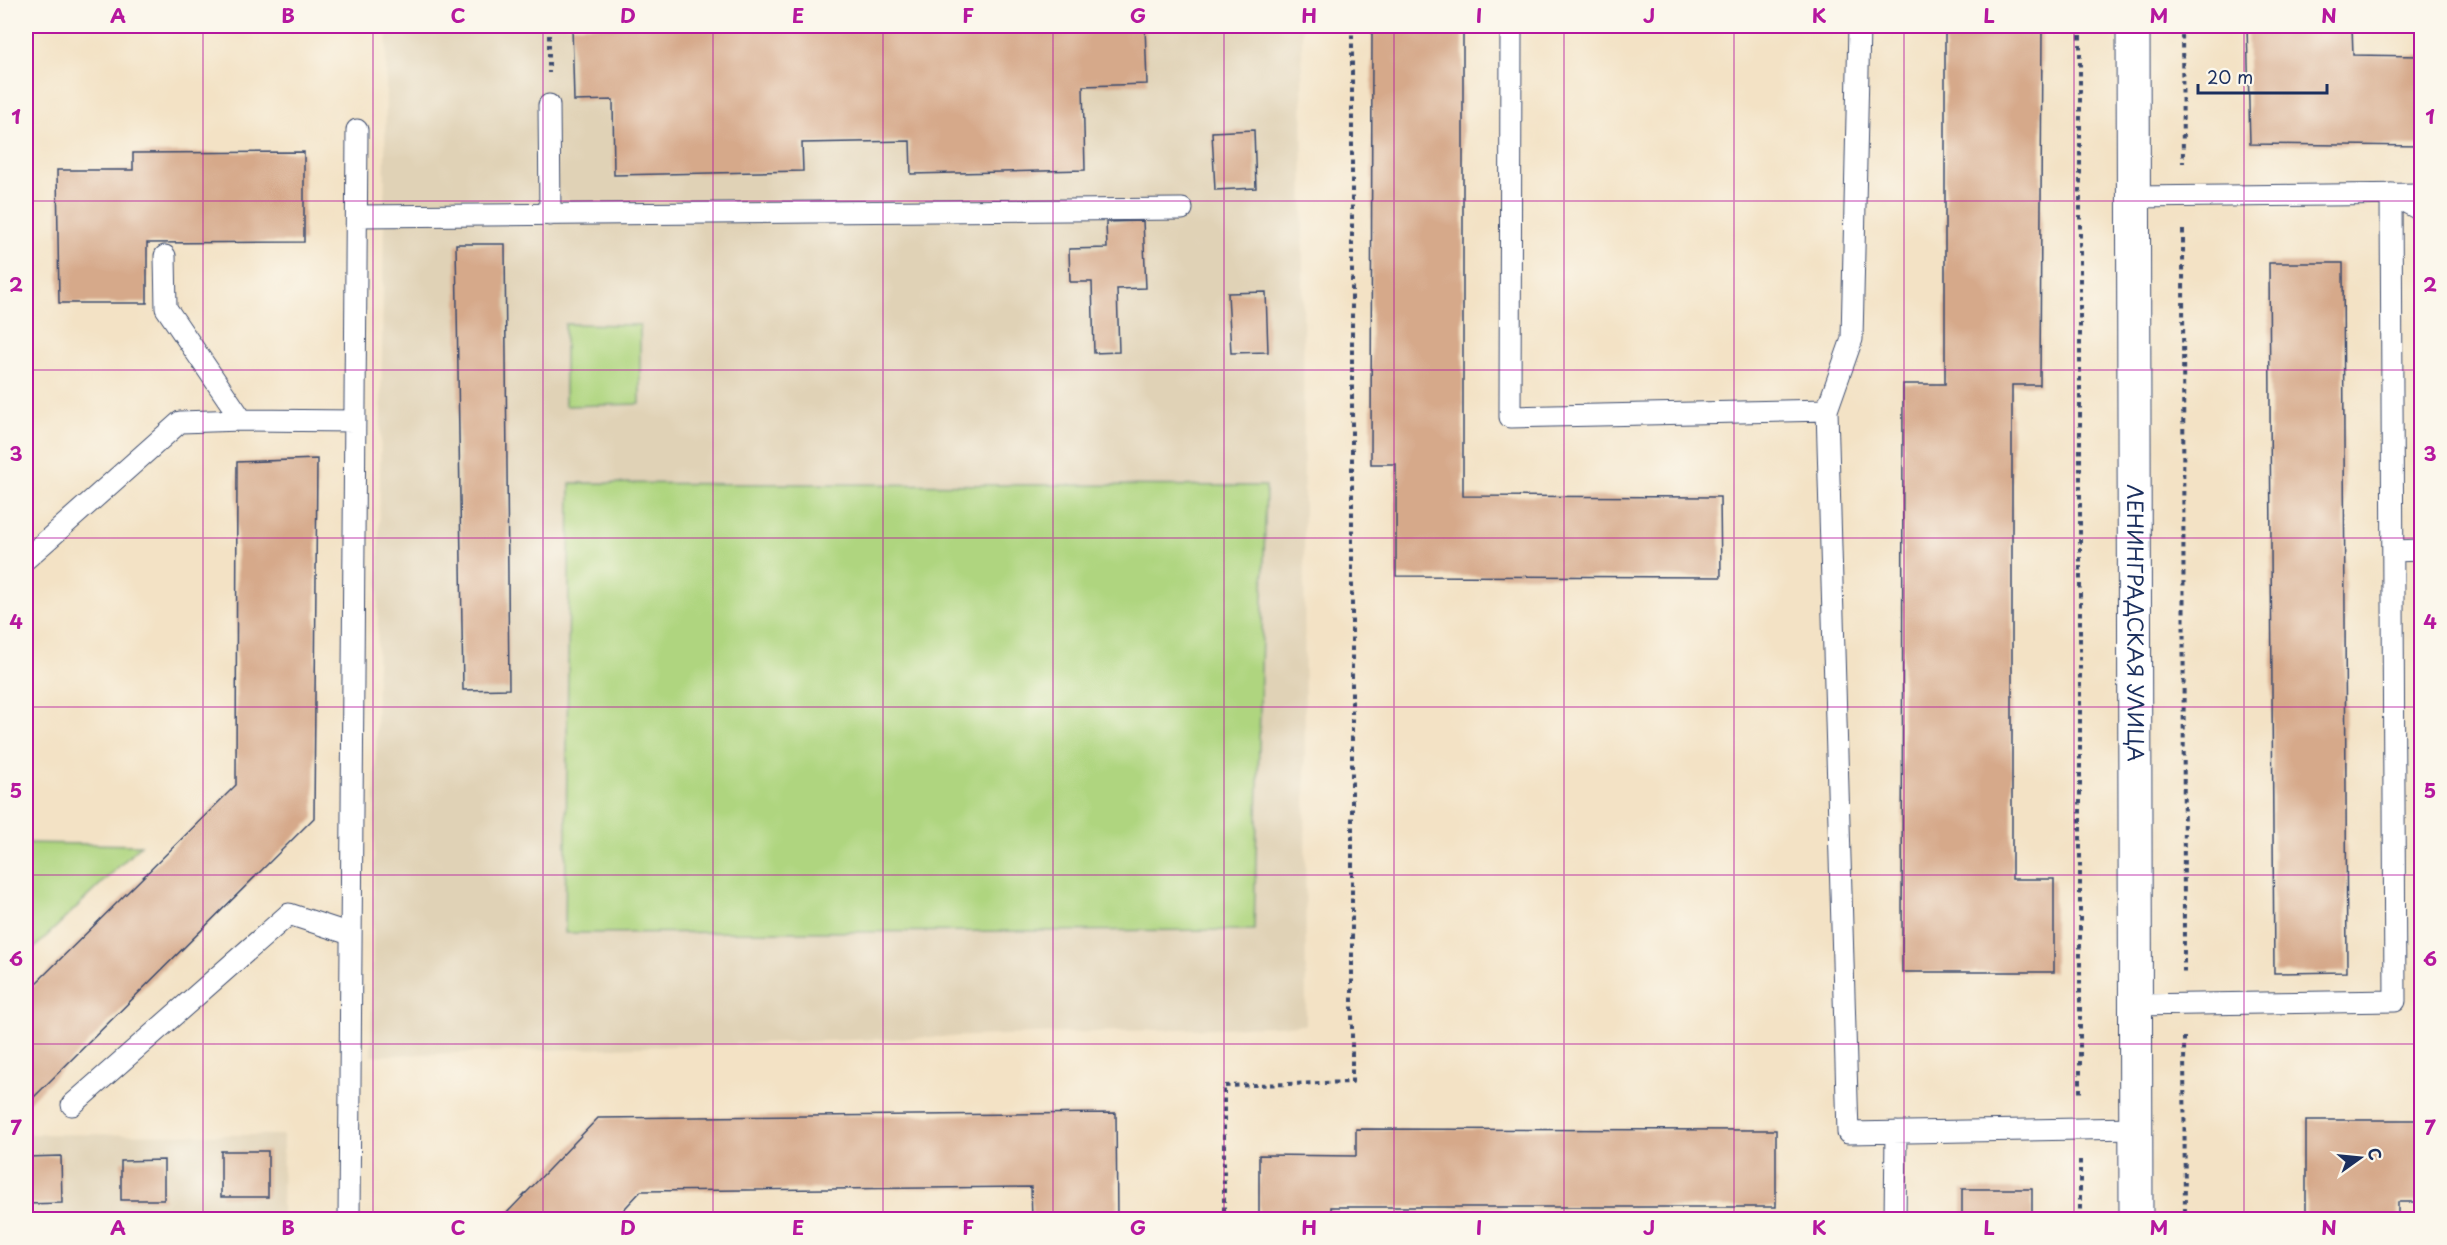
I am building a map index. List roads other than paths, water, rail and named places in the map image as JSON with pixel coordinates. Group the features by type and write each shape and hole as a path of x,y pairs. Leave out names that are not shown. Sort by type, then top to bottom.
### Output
{"street":[{"name":"ЛЕНИНГРАДСКАЯ УЛИЦА","path":"2133,26 2136,1220"}],"lane":[{"path":"1511,26 1510,417 1827,410"},
{"path":"1859,26 1852,339 1827,410 1848,1132 2135,1128"},
{"path":"549,105 550,215"},
{"path":"349,1220 357,130"},
{"path":"2391,194 2421,211"},
{"path":"2135,1005 2395,1001 2391,194"},
{"path":"2133,197 2421,194"},
{"path":"357,216 1182,209"},
{"path":"165,256 166,308 242,420"},
{"path":"26,559 180,422 355,421"},
{"path":"2394,551 2421,550"},
{"path":"72,1105 289,914 350,934"},
{"path":"1895,1220 1896,1131"}]}
